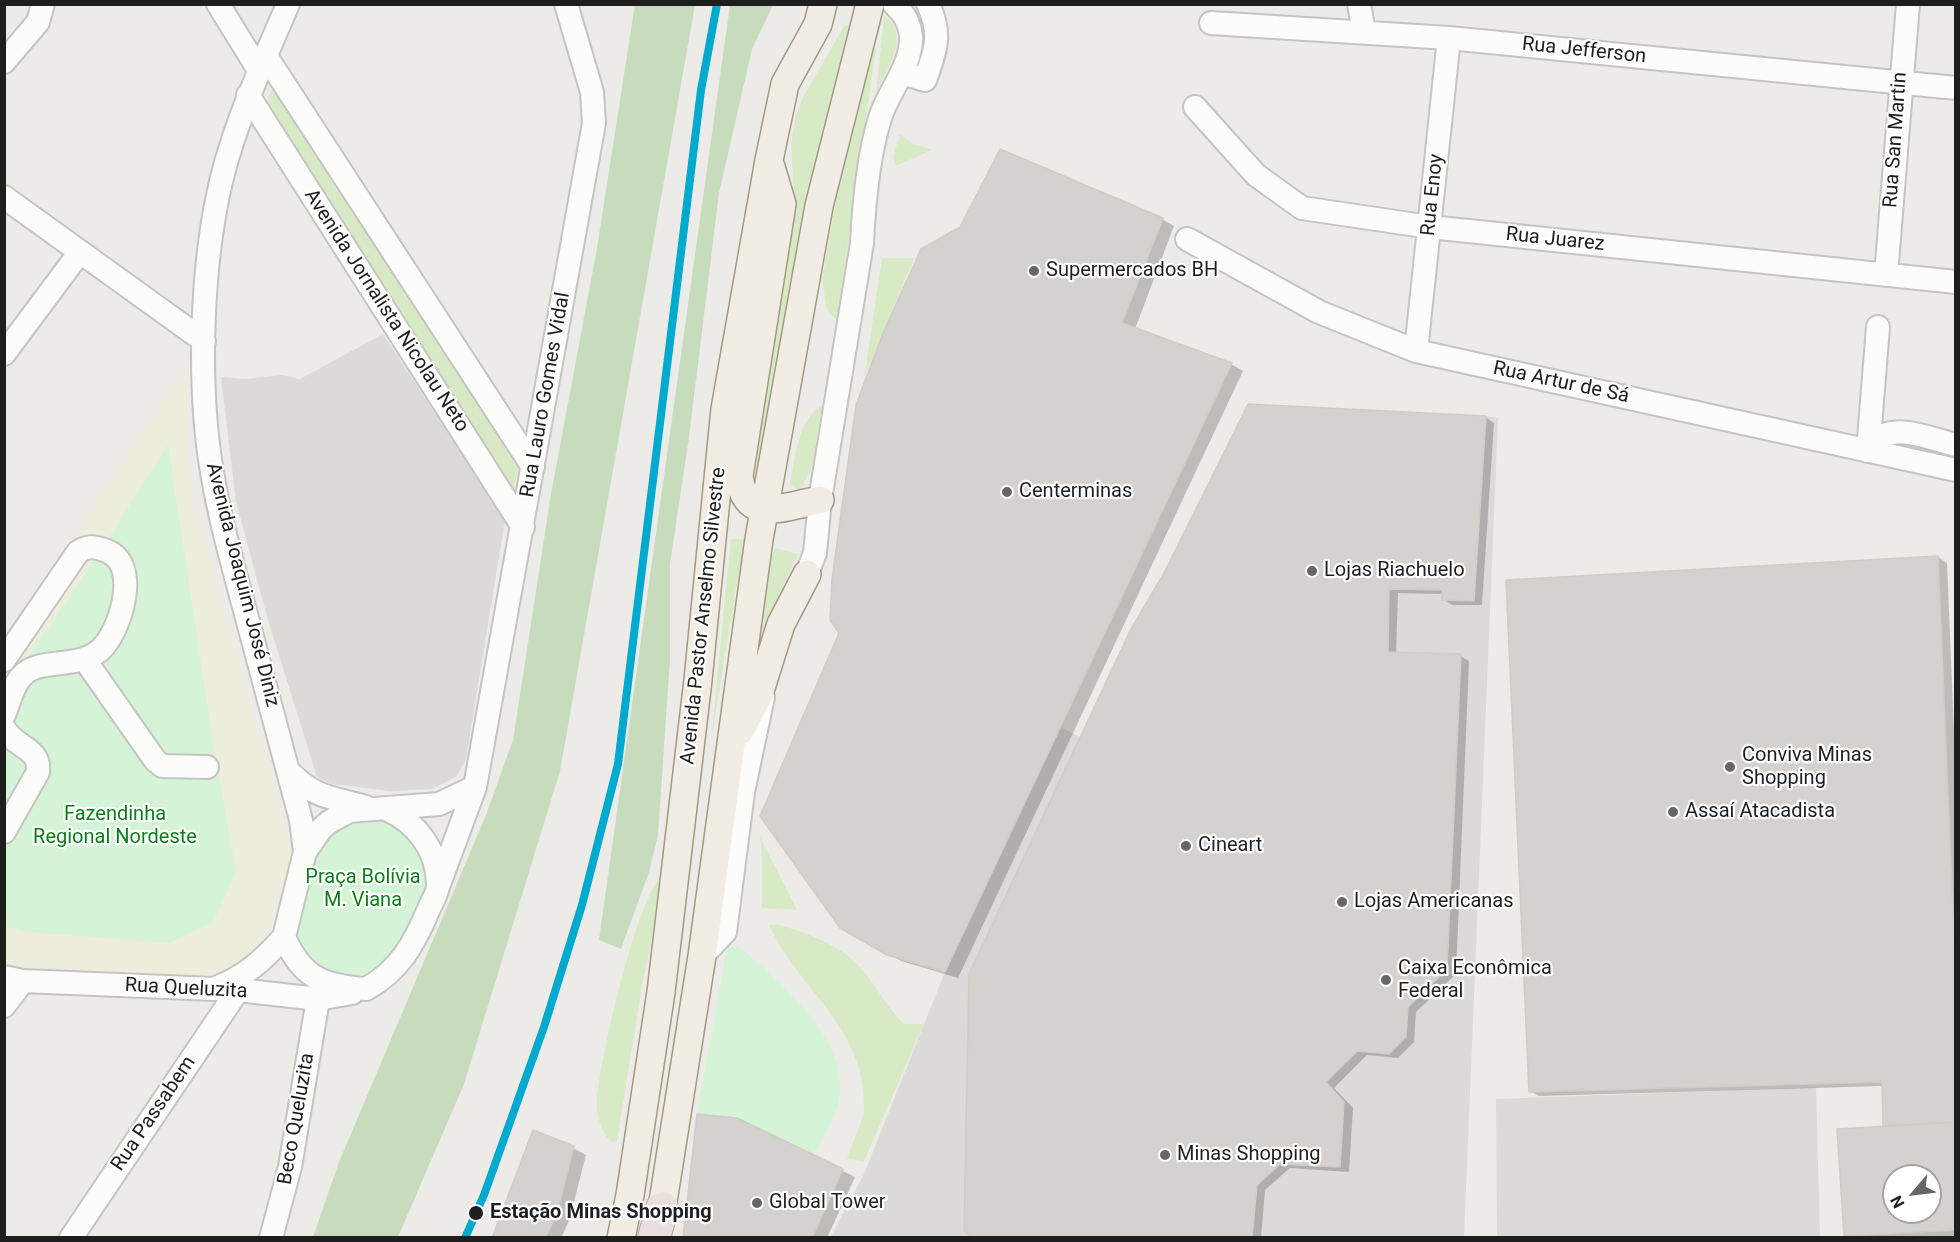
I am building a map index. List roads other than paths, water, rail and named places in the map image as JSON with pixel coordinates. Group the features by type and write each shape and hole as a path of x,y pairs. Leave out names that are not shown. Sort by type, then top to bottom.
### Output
{"main road":[{"path":"820,14 842,4"},
{"name":"Avenida Pastor Anselmo Silvestre","path":"658,1228 702,956 759,539 819,206 870,4"},
{"name":"Avenida Pastor Anselmo Silvestre","path":"621,1238 630,1195 661,992 701,657 725,409 769,160 785,84 820,14"},
{"path":"769,160 782,204 740,476 742,493 747,501 765,511 820,500"},
{"path":"730,751 759,694 781,624 807,574"}],"street":[{"path":"4,62 38,22 43,4"},
{"name":"Avenida Jornalista Nicolau Neto","path":"218,4 263,64 533,467"},
{"name":"Avenida Joaquim José Diniz","path":"288,4 248,95 217,200 208,269 204,341 205,406 211,471 301,820 305,852"},
{"name":"Rua Lauro Gomes Vidal","path":"438,887 475,787 594,123 592,92 566,4"},
{"path":"702,956 725,932 743,792 764,696 815,553 820,500 862,243 864,204 879,122 883,108 902,74 911,38 906,19 894,4"},
{"path":"902,74 925,80 937,48 936,22 928,4"},
{"path":"1359,4 1364,32"},
{"name":"Rua San Martin","path":"1886,276 1908,4"},
{"name":"Rua Jefferson","path":"1211,23 1449,38 1956,88"},
{"name":"Rua Enoy","path":"1416,351 1449,38"},
{"name":"Avenida Jornalista Nicolau Neto","path":"248,95 523,527"},
{"name":"Rua Juarez","path":"1195,107 1256,176 1302,208 1430,226 1956,282"},
{"path":"4,196 204,341"},
{"name":"Rua Artur de Sá","path":"1187,239 1319,312 1416,351 1869,448 1956,470"},
{"path":"4,354 80,252"},
{"path":"1869,448 1878,327"},
{"path":"1869,448 1879,435 1897,430 1956,445"},
{"path":"4,660 78,552 94,547 109,551 118,560 125,574 125,602 115,631 103,648 86,660 33,669 21,677 4,715"},
{"path":"86,660 155,760 162,766 207,767"},
{"path":"4,728 11,739 35,754 39,762 38,772 4,832"},
{"path":"284,937 300,966 312,977 346,988 366,989 381,981 400,963 411,947 438,887 427,842 405,817 319,795 308,789 288,771"},
{"path":"212,989 242,976 284,937 305,852 321,829 329,822 349,811 439,804 475,787"},
{"path":"4,1006 14,979"},
{"name":"Rua Queluzita","path":"14,979 238,990 318,999 366,989"},
{"name":"Rua Passabem","path":"70,1238 238,990"},
{"name":"Beco Queluzita","path":"271,1238 290,1167 318,999"}],"place":[{"name":"Supermercados BH","path":"1034,271"},
{"name":"Centerminas","path":"1007,492"},
{"name":"Lojas Riachuelo","path":"1312,571"},
{"name":"Conviva Minas Shopping","path":"1730,767"},
{"name":"Assaí Atacadista","path":"1673,812"},
{"name":"Cineart","path":"1186,846"},
{"name":"Lojas Americanas","path":"1342,902"},
{"name":"Caixa Econômica Federal","path":"1386,980"},
{"name":"Minas Shopping","path":"1165,1155"},
{"name":"Global Tower","path":"757,1203"},
{"name":"Estação Minas Shopping","path":"476,1213"}],"park label":[{"name":"Fazendinha Regional Nordeste","path":"115,826"},
{"name":"Praça Bolívia M. Viana","path":"363,890"}]}
